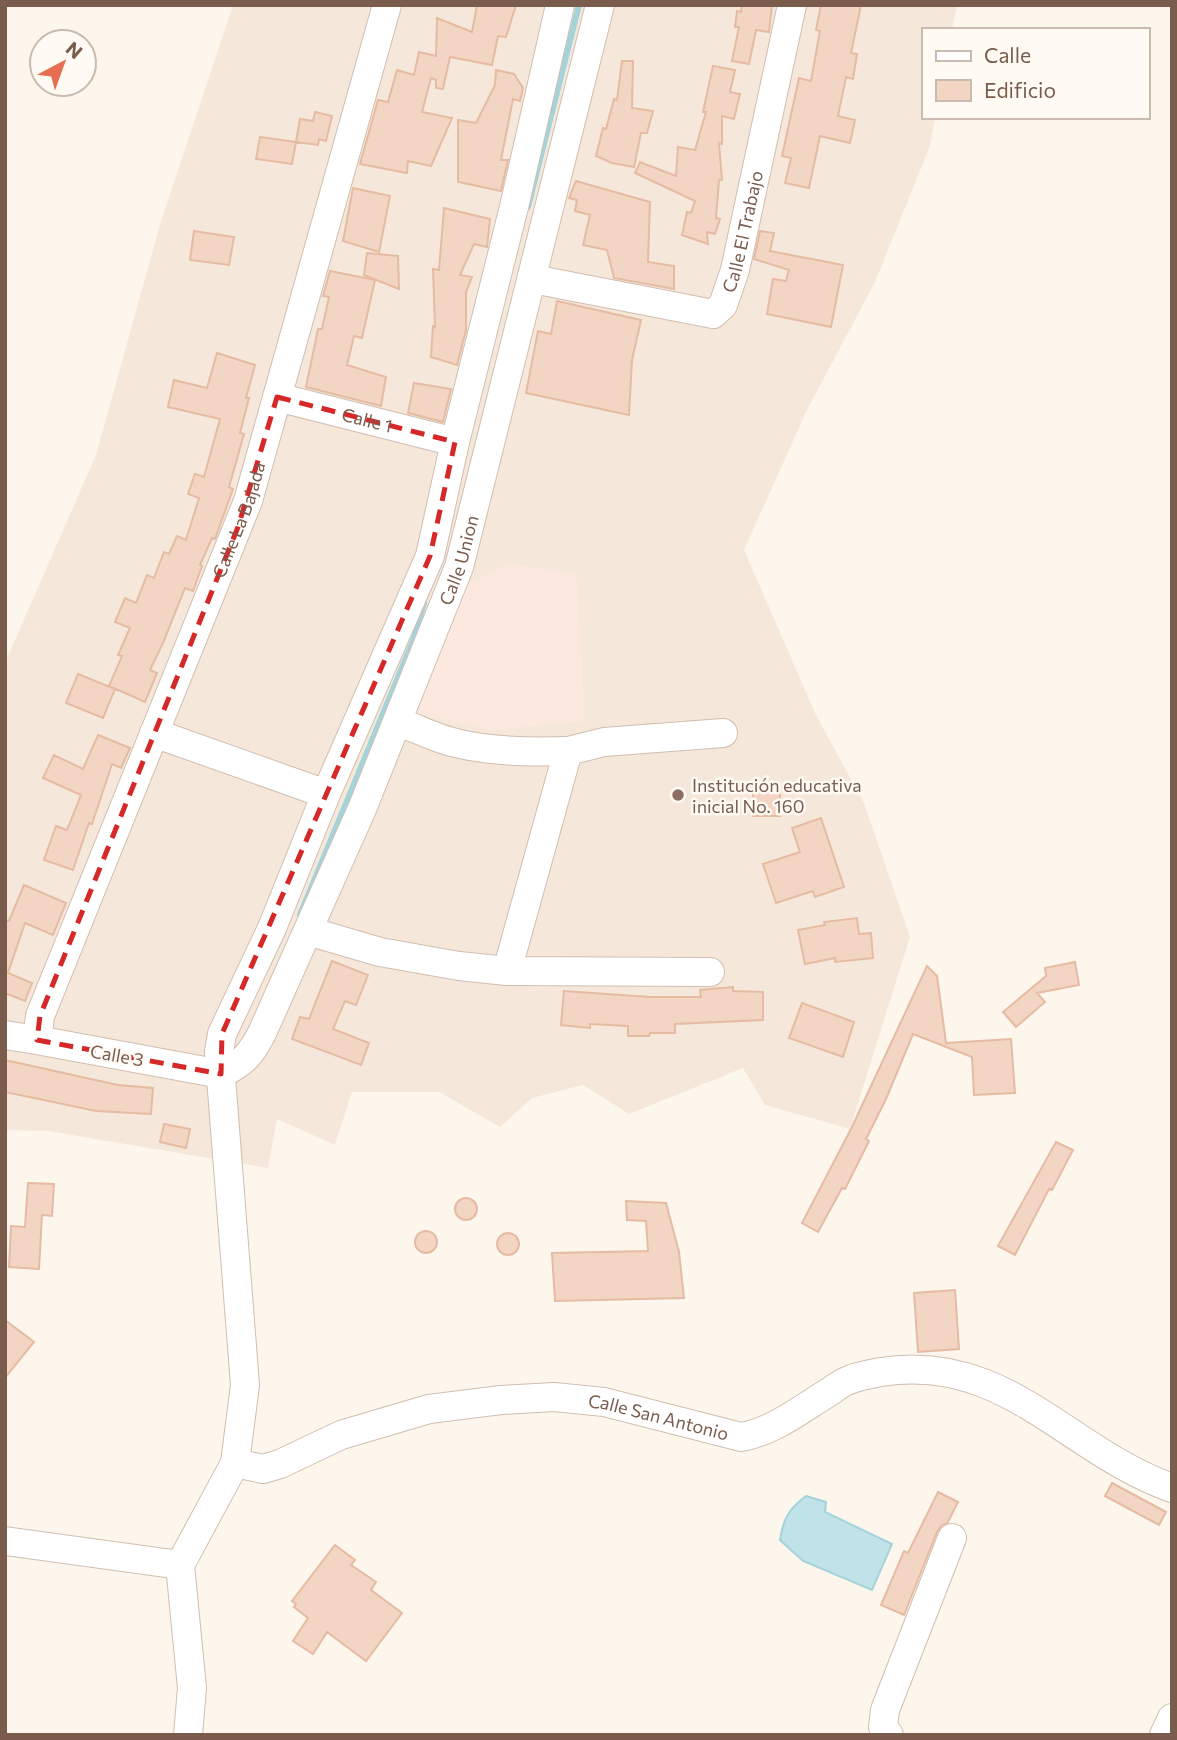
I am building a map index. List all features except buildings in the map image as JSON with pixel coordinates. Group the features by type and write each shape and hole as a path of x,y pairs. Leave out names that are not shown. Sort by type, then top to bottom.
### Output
{"street":[{"name":"Calle La Bajada","path":"38,1028 242,519 387,5"},
{"path":"188,1735 192,1688 180,1565 234,1464 245,1385 219,1052 222,1034 272,928 326,794 430,556 560,5"},
{"name":"Calle Union","path":"221,1074 241,1064 251,1054 399,722 459,568 600,5"},
{"name":"Calle El Trabajo","path":"533,279 713,314 723,305 735,270 792,5"},
{"name":"Calle 1","path":"277,397 455,443"},
{"path":"399,722 454,743 542,752 568,751 604,741 723,733"},
{"path":"154,733 326,794"},
{"path":"507,971 568,751"},
{"path":"308,931 380,952 459,966 507,971 710,972"},
{"name":"Calle 3","path":"5,1035 38,1028 221,1074"},
{"name":"Calle San Antonio","path":"234,1464 263,1469 341,1435 429,1409 527,1398 554,1397 604,1402 741,1437 758,1434 848,1380 914,1369 968,1376 1005,1392 1127,1469 1172,1488"},
{"path":"889,1735 883,1727 885,1710 952,1538"},
{"path":"5,1541 180,1565"},
{"path":"1164,1735 1172,1718"}],"highlighted area":[{"path":"277,397 455,442 430,556 222,1034 221,1074 37,1040 40,1016 238,527"}],"shaded area":[{"path":"233,5 957,5 952,28 922,28 922,119 935,119 930,146 875,282 807,410 744,550 816,715 864,803 910,937 850,1129 765,1105 743,1068 629,1114 583,1085 532,1098 500,1127 439,1092 352,1092 335,1145 277,1119 268,1168 48,1131 5,1130 5,663 96,455 161,221"},
{"path":"508,564 576,573 585,721 494,730 412,712 458,590"}],"water":[{"path":"806,1496 826,1502 825,1512 892,1544 872,1590 803,1561 780,1540 787,1515"}],"waterway":[{"path":"528,207 579,5"},
{"path":"300,915 413,641 424,603"}],"place":[{"name":"Institución educativa inicial No. 160","path":"678,795"}]}
